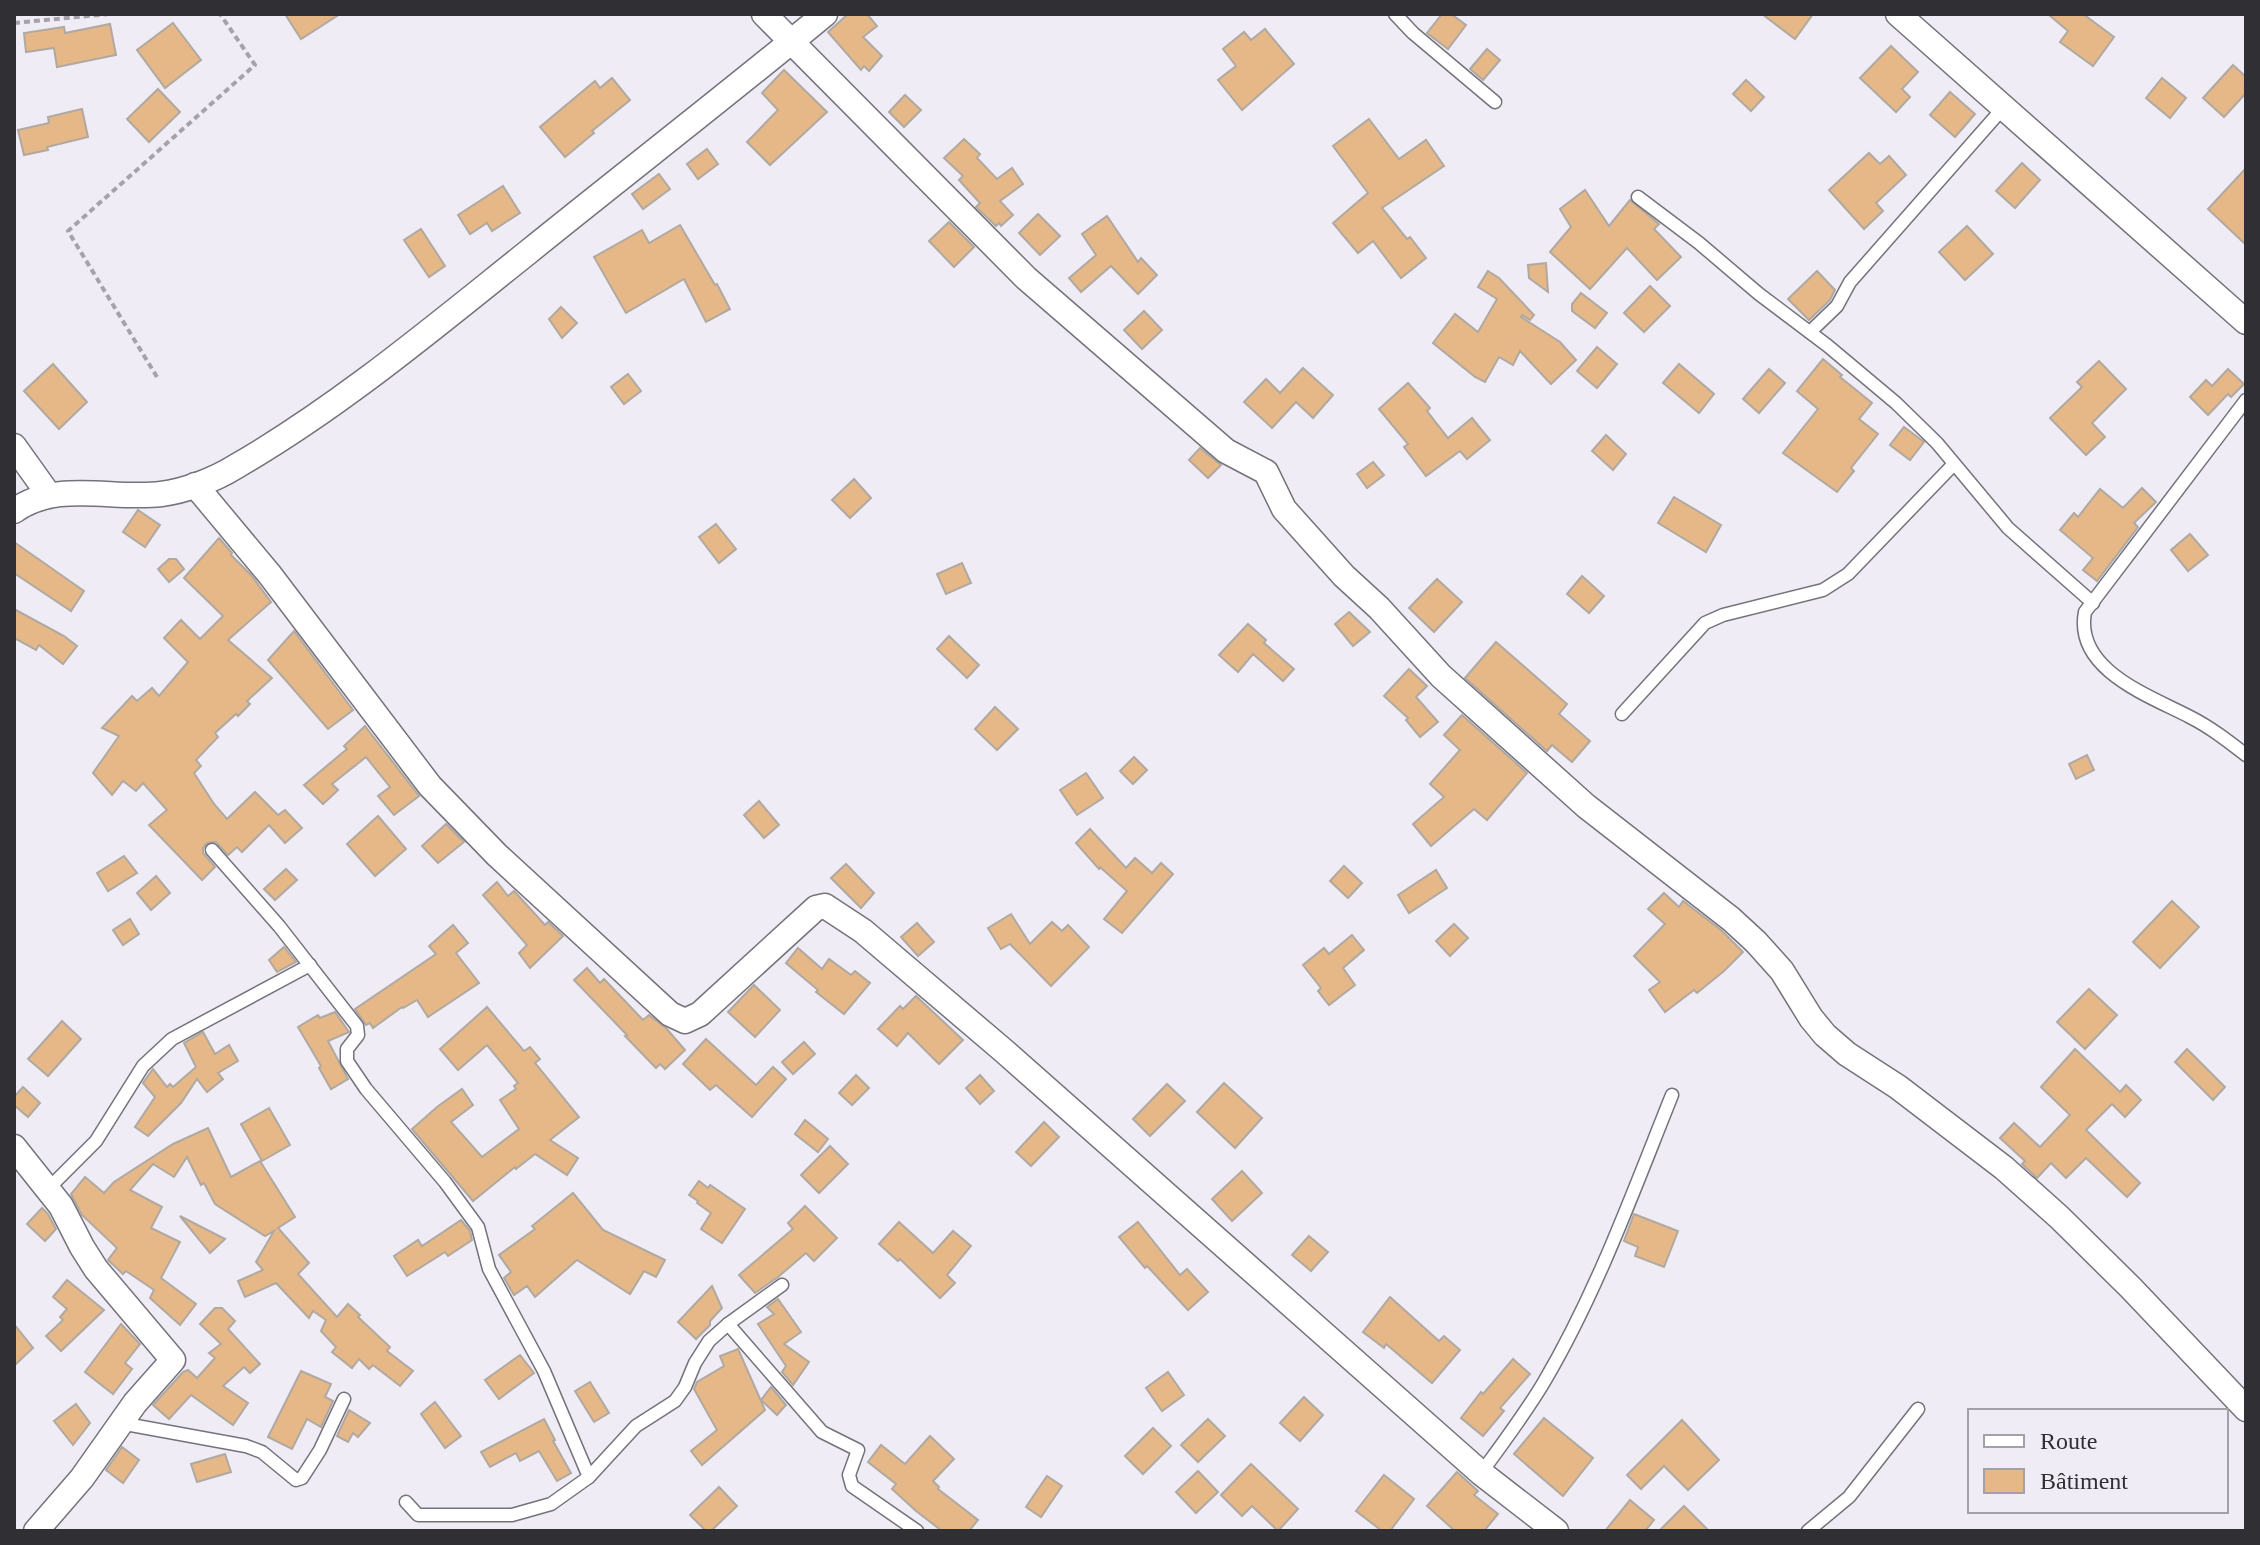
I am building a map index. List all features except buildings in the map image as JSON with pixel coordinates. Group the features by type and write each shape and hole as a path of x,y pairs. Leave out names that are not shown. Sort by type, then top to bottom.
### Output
{"street":[{"path":"764,14 1026,278 1226,451 1266,472 1284,509 1441,676 1586,806 1756,942 1782,971 1825,1035 2004,1168 2059,1217 2246,1409"},
{"path":"14,511 49,495 163,494 231,470 270,446 421,337 825,14"},
{"path":"1898,14 2246,322"},
{"path":"14,446 49,495"},
{"path":"195,485 270,575 430,786 497,855 670,1014 685,1021 700,1014 816,908 825,906 863,931 1004,1051 1481,1473 1556,1531"},
{"path":"14,1147 61,1206 96,1269 173,1360 135,1403 82,1478 36,1531"}],"lane":[{"path":"1395,14 1495,102"},
{"path":"1810,332 1837,306 1850,282 2004,107"},
{"path":"1638,197 1896,403 1937,443 2008,528 2093,603"},
{"path":"2246,400 2085,612 2083,625 2089,646 2112,674 2143,695 2214,730 2246,755"},
{"path":"1622,714 1705,623 1723,615 1823,590 1848,574 1953,465"},
{"path":"212,850 250,892 357,1026 358,1035 347,1049 347,1061 366,1089 445,1182 478,1227 489,1269 544,1371 589,1477"},
{"path":"47,1190 96,1141 143,1066 172,1039 310,965"},
{"path":"1481,1473 1522,1418 1583,1309 1672,1095"},
{"path":"406,1502 418,1515 512,1515 551,1504 589,1477 636,1426 675,1401 709,1341 782,1285"},
{"path":"728,1324 822,1432 858,1450 849,1475 852,1486 917,1531"},
{"path":"120,1423 246,1446 262,1452 296,1480 302,1478 320,1450 344,1399"},
{"path":"1808,1531 1849,1497 1918,1409"}],"path":[{"path":"14,23 109,14"},
{"path":"157,377 68,231 255,65 220,14"}]}
